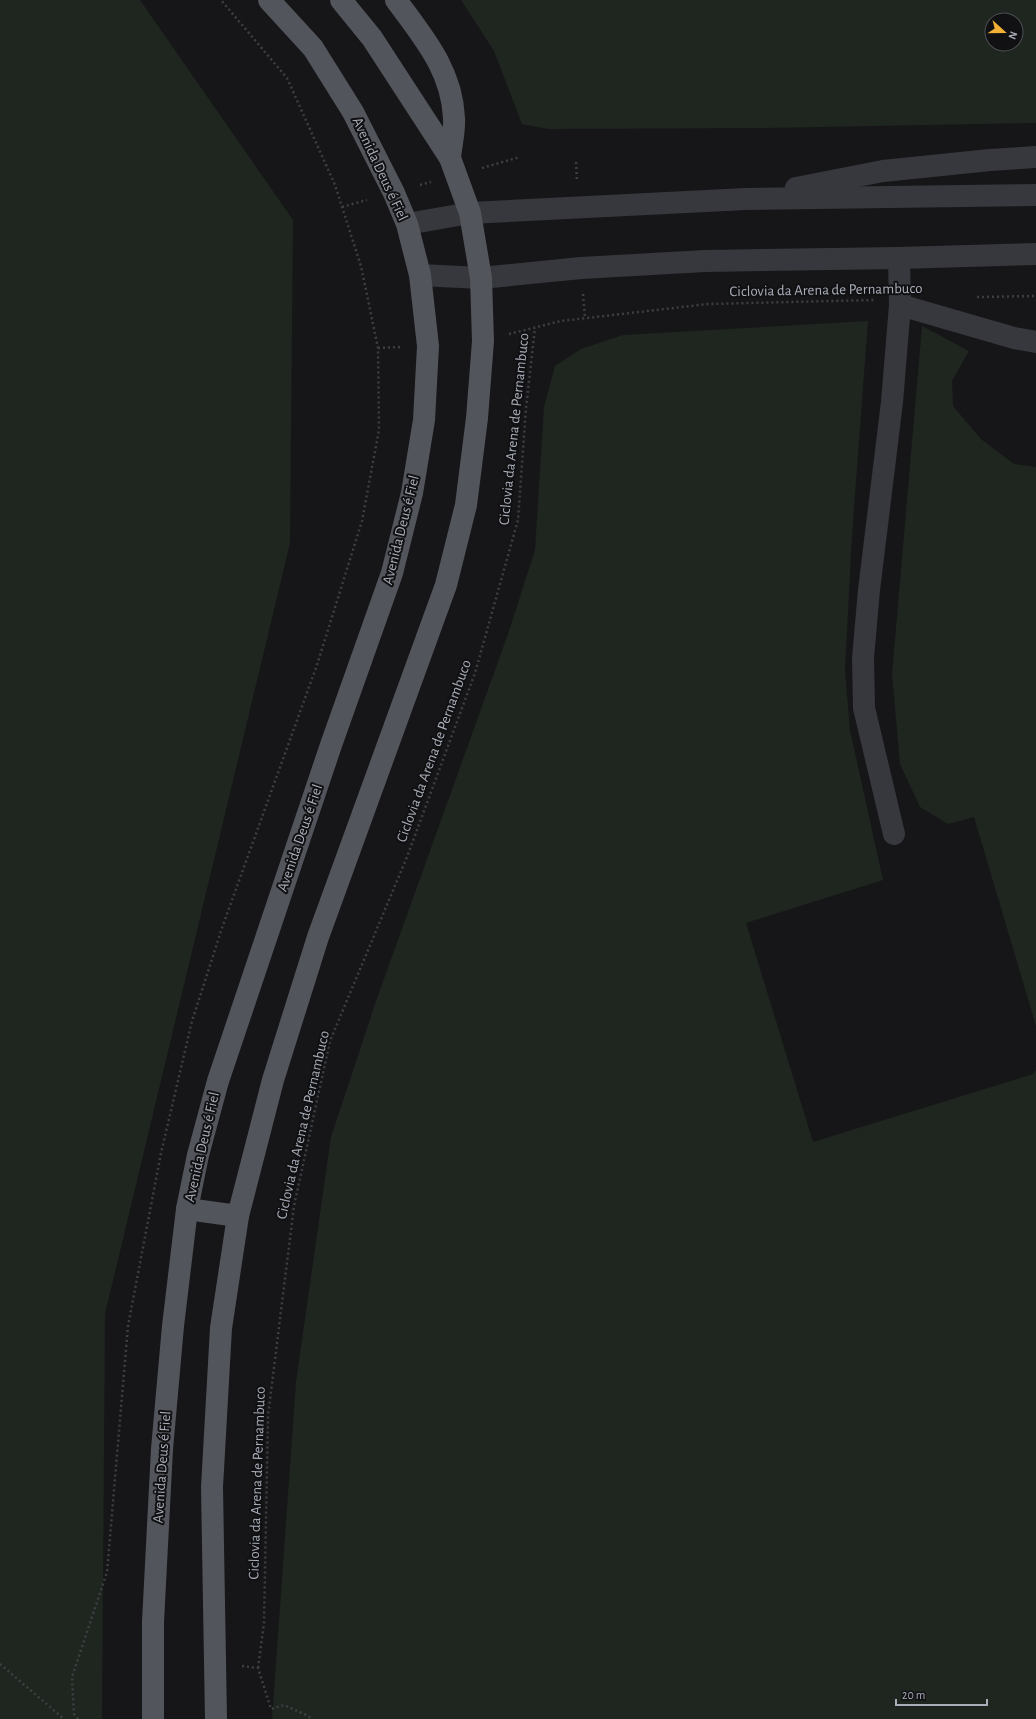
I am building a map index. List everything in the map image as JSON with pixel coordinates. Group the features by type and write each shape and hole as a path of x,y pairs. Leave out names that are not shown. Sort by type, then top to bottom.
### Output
{"main road":[{"name":"Avenida Deus é Fiel","path":"153,1719 153,1622 162,1441 173,1326 188,1208 198,1155 218,1081 331,745 392,573 412,493 424,420 428,346 420,275 407,224 394,193 353,112 314,48 270,0"},
{"path":"216,1719 212,1487 221,1328 238,1216 273,1080 318,938 448,578 466,505 478,418 483,341 481,278 470,213 450,158 372,38 341,0"},
{"path":"396,0 423,37 445,74 452,99 454,120 450,158"},
{"path":"188,1208 238,1216"}],"street":[{"path":"746,199 883,170 1036,157"},
{"path":"407,224 470,213 746,199 1036,195"},
{"path":"420,275 481,278 581,268 706,261 1036,254"},
{"path":"894,834 864,708 863,658 869,590 892,402 900,302 899,258"},
{"path":"900,302 1014,338 1036,342"}],"path":[{"path":"78,1719 74,1714 72,1677 107,1572 128,1326 164,1137 192,1021 223,925 317,665 359,529 379,430 378,348 361,266 335,185 287,78 221,0"},
{"path":"975,297 1036,296"},
{"name":"Ciclovia da Arena de Pernambuco","path":"312,1719 284,1705 271,1709 258,1668 264,1623 268,1416 294,1206 330,1041 407,857 475,673 518,520 526,408 535,328 561,321 708,304 900,302"},
{"path":"216,1661 258,1668"},
{"path":"0,1664 64,1719"}],"shaded area":[{"path":"0,0 140,0 293,220 290,543 105,1314 102,1719 0,1719"},
{"path":"461,0 1036,0 1036,123 767,128 548,129 522,124 494,51"},
{"path":"868,321 852,535 845,671 850,730 883,880 746,923 813,1142 1033,1074 1036,1070 1036,1719 272,1719 296,1382 331,1137 376,1001 508,634 535,550 544,407 555,366 581,349 623,335"},
{"path":"922,326 969,351 952,381 953,406 981,439 1014,464 1036,467 1036,1026 974,817 948,824 920,807 900,764 892,674"}]}
